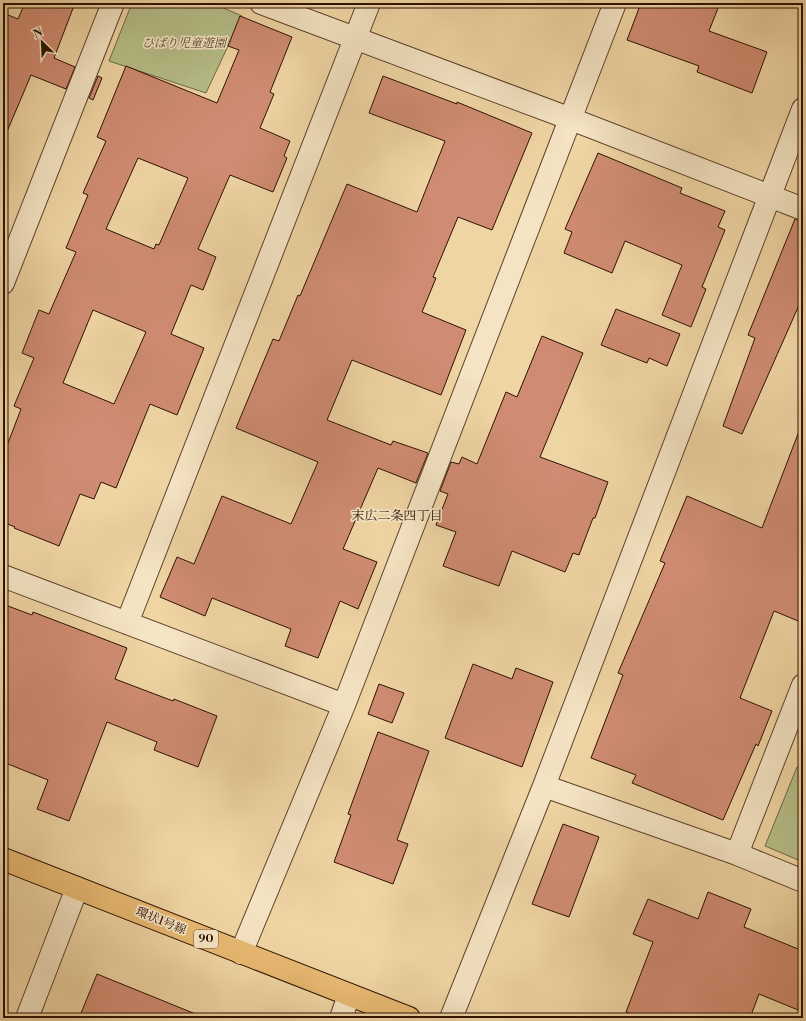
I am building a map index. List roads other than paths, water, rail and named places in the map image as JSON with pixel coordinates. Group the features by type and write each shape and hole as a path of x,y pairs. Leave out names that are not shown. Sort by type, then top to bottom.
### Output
{"main road":[{"name":"環状1号線","path":"3,859 409,1018"}],"street":[{"path":"3,283 7,260 114,3"},
{"path":"261,3 571,119 803,209"},
{"path":"127,623 369,3"},
{"path":"241,953 344,705 615,3"},
{"path":"451,1018 544,786 803,109"},
{"path":"3,576 344,705"},
{"path":"737,854 803,685"},
{"path":"544,786 737,854 803,881"},
{"path":"27,1018 77,888"},
{"path":"340,1018 349,995"}],"district":[{"name":"末広二条四丁目","path":"397,516"}],"park label":[{"name":"ひばり児童遊園","path":"184,43"}]}
